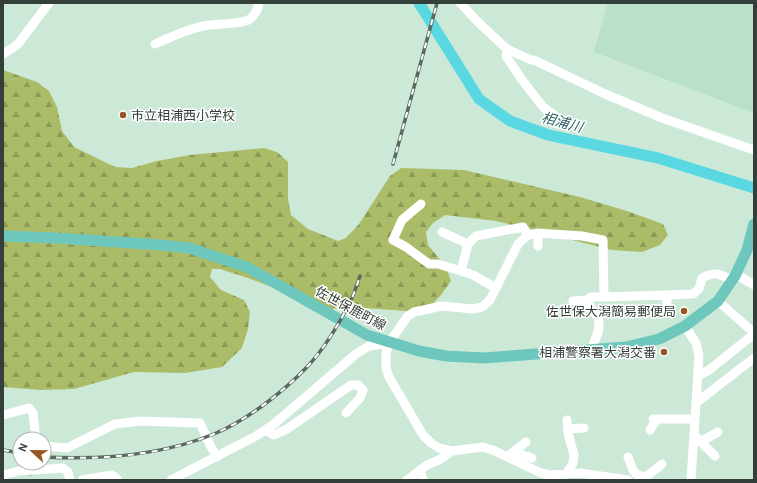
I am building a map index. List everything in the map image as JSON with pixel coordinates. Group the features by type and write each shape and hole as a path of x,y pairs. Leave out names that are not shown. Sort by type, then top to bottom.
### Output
{"main road":[{"name":"佐世保鹿町線","path":"3,236 56,238 188,248 247,267 367,335 419,351 446,356 484,358 626,347 659,339 685,326 718,301 734,277 747,250 754,224"}],"street":[{"path":"3,54 17,45 49,3"},
{"path":"155,44 191,29 206,25 244,21 251,18 258,8 259,3"},
{"path":"460,3 507,49 662,118 754,150"},
{"path":"507,49 506,56 522,80 543,106 554,115"},
{"path":"421,204 411,209 402,220 393,240 406,247 429,264 438,264 473,275 496,288"},
{"path":"460,271 468,244 476,236 523,227 528,235"},
{"path":"442,232 468,244"},
{"path":"538,233 538,246"},
{"path":"532,458 483,447 452,451 439,448 431,443 423,435 392,383 386,368 386,354 389,343 407,317 414,312 442,306 473,309 482,308 490,300 518,244 528,235 538,233 582,236 603,240 604,297"},
{"path":"573,300 588,300 590,297 693,294 699,289 702,278 709,274 717,273 754,284"},
{"path":"667,295 667,312"},
{"path":"588,300 590,307 599,320 598,329 591,350"},
{"path":"698,376 709,370 754,333 718,301"},
{"path":"685,326 696,343 700,356 695,419 697,439 692,480"},
{"path":"171,480 217,457 274,424 356,354 369,346 389,343"},
{"path":"696,403 754,358"},
{"path":"265,430 274,435 287,428 351,385 358,386 363,390 360,398 346,413"},
{"path":"3,415 29,408 32,413 35,431"},
{"path":"650,430 655,419 695,419"},
{"path":"52,447 67,448 114,424 140,421 200,423 204,429 210,446 217,457"},
{"path":"568,473 573,463 574,455 568,425 584,428"},
{"path":"697,439 718,432"},
{"path":"697,439 715,456"},
{"path":"510,454 526,442"},
{"path":"407,480 420,470 452,451"},
{"path":"510,454 541,473 550,475 580,473 628,480"},
{"path":"628,457 633,470 637,475 646,478 662,464"},
{"path":"3,475 19,471 63,468 68,472 70,480"},
{"path":"420,470 423,480"},
{"path":"82,480 112,475 117,479 116,480"}],"shaded area":[{"path":"608,3 754,3 754,113 594,52"}],"green space":[{"path":"3,70 37,82 49,91 57,107 62,131 74,147 115,167 132,168 157,161 190,155 264,148 277,152 288,162 288,199 291,215 308,229 338,241 346,238 359,224 390,176 401,168 464,170 580,197 627,211 663,224 668,235 660,245 642,252 612,250 496,221 445,215 433,223 426,232 428,245 446,267 451,281 441,295 427,310 406,311 350,307 331,309 248,278 220,269 212,269 210,277 221,290 244,300 250,312 248,329 242,348 222,367 185,373 134,372 74,389 40,390 3,387"}],"waterway":[{"name":"相浦川","path":"419,3 479,99 510,121 548,135 658,158 754,188"}],"tunnel":[{"path":"27,475 29,471"}],"railway":[{"path":"393,164 437,3"},
{"path":"52,457 109,457 152,452 214,434 251,414 287,386 313,360 331,336 341,319 360,276"},
{"path":"3,450 12,452"}],"place":[{"name":"市立相浦西小学校","path":"123,115"},
{"name":"佐世保大潟簡易郵便局","path":"684,311"},
{"name":"相浦警察署大潟交番","path":"664,352"}]}
